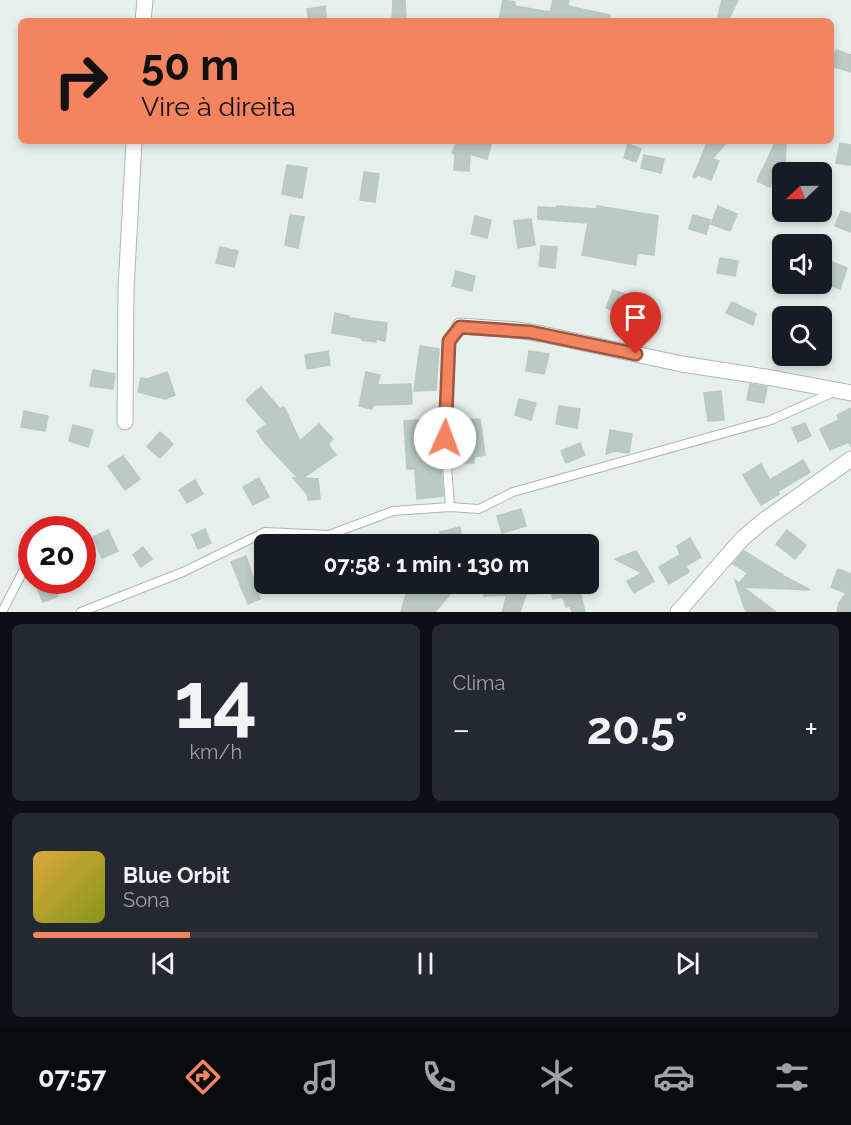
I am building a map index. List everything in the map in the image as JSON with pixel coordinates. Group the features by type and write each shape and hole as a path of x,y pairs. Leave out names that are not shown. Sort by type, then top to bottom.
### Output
{"street":[{"path":"143,18 145,0"},
{"path":"125,422 126,289 134,144"},
{"path":"460,327 517,330 542,334 682,364 851,393"},
{"path":"678,612 742,539 763,521 851,459"}],"lane":[{"path":"450,507 445,438 449,341 460,327"},
{"path":"81,612 183,572 265,532 329,535 393,511 450,507 478,509 513,492 771,420 835,391"},
{"path":"2,612 18,581"}],"building":[{"path":"393,0 405,0 406,18 392,18"},
{"path":"503,0 515,2 515,6 550,12 553,0 569,0 568,6 610,15 610,18 500,18"},
{"path":"722,0 738,0 729,18 718,18"},
{"path":"325,6 327,18 308,18 307,9"},
{"path":"836,50 851,55 851,72 834,67"},
{"path":"840,143 851,145 851,165 836,163"},
{"path":"456,144 491,145 487,159 470,154 469,171 454,170 455,155 452,153"},
{"path":"628,144 641,149 636,162 624,158"},
{"path":"707,144 725,144 712,159 719,161 711,180 698,175 693,177"},
{"path":"775,144 786,144 785,162 772,162 770,187 757,181"},
{"path":"644,155 664,159 661,173 641,168"},
{"path":"287,165 307,168 302,198 282,194"},
{"path":"364,172 379,174 375,202 360,200"},
{"path":"557,206 597,209 597,206 658,216 654,255 637,253 636,265 582,255 588,223 538,219 538,207 557,208"},
{"path":"718,206 737,214 730,231 711,224"},
{"path":"841,211 851,214 851,232 835,226"},
{"path":"290,215 304,217 298,248 285,245"},
{"path":"693,215 710,220 706,234 689,229"},
{"path":"475,216 491,220 487,238 471,234"},
{"path":"531,219 535,245 518,248 514,221"},
{"path":"541,246 557,247 555,268 539,266"},
{"path":"220,247 238,251 234,267 216,263"},
{"path":"720,258 738,261 735,276 717,273"},
{"path":"832,262 847,268 840,289 832,286"},
{"path":"456,271 475,276 472,291 452,286"},
{"path":"613,290 636,298 629,316 606,308"},
{"path":"732,302 756,314 753,325 726,313"},
{"path":"335,313 349,316 349,318 387,323 385,341 362,340 362,338 332,333"},
{"path":"420,346 439,349 436,390 414,391"},
{"path":"328,351 330,365 307,369 305,355"},
{"path":"529,351 549,354 544,374 526,371"},
{"path":"93,370 115,374 113,389 90,386"},
{"path":"167,372 175,395 165,399 138,392 141,378 147,379"},
{"path":"366,372 380,375 377,385 411,384 412,404 373,405 372,409 359,406"},
{"path":"750,384 767,387 764,403 747,400"},
{"path":"261,387 280,409 284,407 300,441 319,424 333,439 328,444 336,455 303,478 318,479 320,499 308,500 307,494 293,478 298,478 265,443 257,431 267,424 246,400"},
{"path":"721,391 724,420 708,421 704,393"},
{"path":"519,399 536,403 531,420 515,415"},
{"path":"559,406 580,409 577,428 556,424"},
{"path":"851,408 851,447 849,442 830,450 820,429 839,420 837,415"},
{"path":"24,411 48,416 45,431 21,427"},
{"path":"480,419 485,455 474,457 474,463 453,463 452,450 472,449 468,420"},
{"path":"420,420 421,434 435,435 435,441 439,441 443,496 417,499 415,469 407,469 404,421"},
{"path":"805,423 811,436 798,442 792,428"},
{"path":"73,425 93,430 88,447 69,441"},
{"path":"610,430 632,434 629,453 614,451 606,454"},
{"path":"160,432 173,444 160,458 147,447"},
{"path":"580,443 585,455 566,463 561,451"},
{"path":"123,456 140,479 125,490 108,466"},
{"path":"803,460 810,472 777,492 779,494 761,505 743,475 761,464 770,480"},
{"path":"259,478 269,497 253,505 243,487"},
{"path":"195,480 203,494 187,503 179,490"},
{"path":"521,509 526,526 502,533 497,516"},
{"path":"460,527 461,534 440,534 440,532"},
{"path":"205,529 211,543 198,549 192,535"},
{"path":"108,530 118,551 102,558 96,544 96,536"},
{"path":"787,530 806,545 795,559 776,544"},
{"path":"690,538 701,557 686,566 689,572 669,584 659,567 680,555 677,546"},
{"path":"143,547 152,559 141,567 133,555"},
{"path":"636,551 654,581 634,593 627,581 642,573 615,559"},
{"path":"744,551 783,575 781,577 786,577 810,590 743,587 776,612 746,612 735,580 739,583 748,573 733,564"},
{"path":"246,556 254,581 254,594 258,594 260,599 248,604 231,562"},
{"path":"838,569 851,574 851,612 837,612 839,603 846,593 831,587"},
{"path":"40,594 57,594 58,596 43,602"},
{"path":"406,594 450,594 435,612 401,612"},
{"path":"484,594 526,594 520,612 502,612 507,595 484,596"},
{"path":"552,594 580,594 585,612 572,612 570,606 566,607 563,597 553,599"}],"route":[{"path":"445,438 449,341 460,327 517,330 636,354"}]}
